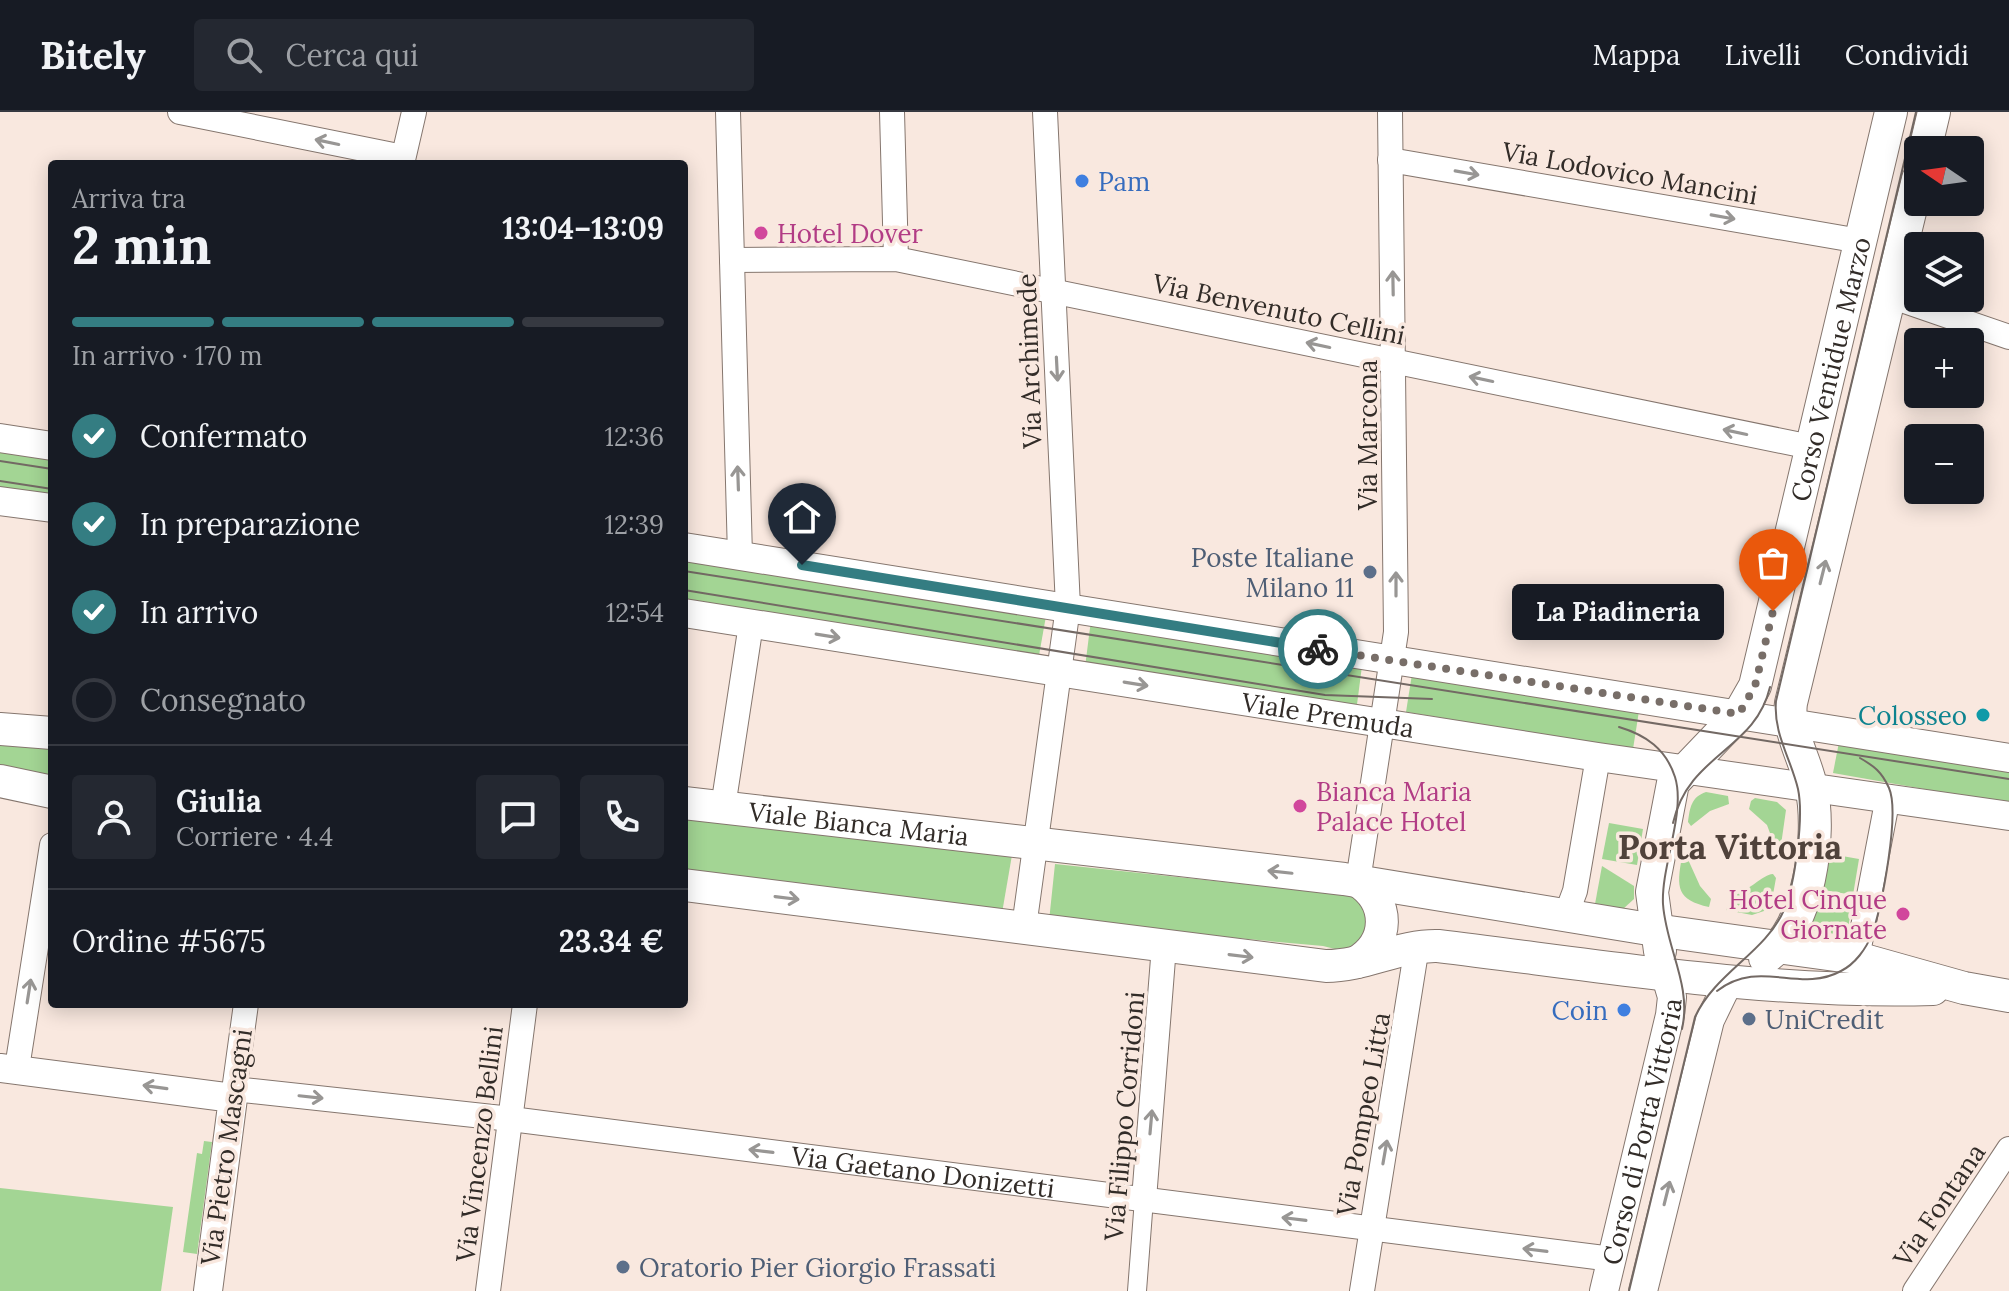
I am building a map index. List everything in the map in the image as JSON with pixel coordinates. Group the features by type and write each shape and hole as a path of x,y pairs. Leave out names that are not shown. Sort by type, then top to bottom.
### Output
{"main road":[{"name":"Corso Ventidue Marzo","path":"1685,769 1739,714 1755,686 1891,112"},
{"path":"1928,136 1934,112"},
{"name":"Corso Ventidue Marzo","path":"1790,722 1909,216"},
{"path":"1729,981 1779,947 1798,917 1805,891 1816,821 1811,786 1790,722"},
{"path":"0,729 48,733"},
{"path":"1665,973 1655,930 1652,892 1665,812 1673,783 1685,769"},
{"path":"0,781 48,791"},
{"name":"Viale Bianca Maria","path":"688,803 1358,881 1655,930"},
{"path":"1357,962 1377,944 1383,917 1375,896 1358,881"},
{"path":"688,885 1326,966 1357,962 1417,946 1729,981 1885,990 1964,988"},
{"path":"1563,961 1577,951 1581,938 1579,928 1566,915"},
{"path":"1655,930 1857,958 1964,988 2009,996"},
{"path":"1857,958 1885,990"}],"street":[{"path":"180,112 398,160"},
{"path":"403,160 414,112"},
{"path":"728,112 740,556"},
{"path":"892,112 896,259"},
{"name":"Via Archimede","path":"1045,112 1068,607"},
{"name":"Via Marcona","path":"1358,881 1396,632 1390,112"},
{"name":"Via Lodovico Mancini","path":"1390,160 1860,241"},
{"name":"Via Benvenuto Cellini","path":"732,260 896,259 1811,447"},
{"path":"1890,296 2009,337"},
{"path":"6,439 48,445"},
{"path":"0,501 48,507"},
{"path":"688,548 2009,758"},
{"path":"1024,927 1068,607"},
{"name":"Viale Premuda","path":"688,614 1685,769"},
{"path":"723,807 751,624"},
{"path":"1566,915 1575,891 1598,757"},
{"path":"1685,769 2009,816"},
{"path":"1857,958 1888,797"},
{"path":"8,1068 48,865"},
{"name":"Via Filippo Corridoni","path":"1137,1291 1164,946"},
{"name":"Via Pompeo Litta","path":"1362,1291 1417,946"},
{"name":"Corso di Porta Vittoria","path":"1604,1291 1670,1015 1672,997 1665,973"},
{"name":"Corso di Porta Vittoria","path":"1643,1291 1710,1020 1729,981"},
{"name":"Via Pietro Mascagni","path":"208,1291 245,1008"},
{"name":"Via Vincenzo Bellini","path":"488,1291 525,1008"},
{"name":"Via Gaetano Donizetti","path":"8,1068 511,1119 1612,1259"},
{"name":"Via Fontana","path":"1915,1291 2009,1149"}],"green space":[{"path":"0,451 48,458 48,495 0,487"},
{"path":"688,560 1046,616 1038,661 688,603"},
{"path":"1091,620 1362,666 1356,712 1085,667"},
{"path":"1412,674 1639,711 1633,749 1406,712"},
{"path":"1840,737 2009,768 2009,804 1833,773"},
{"path":"0,742 48,745 48,780 0,768"},
{"path":"1706,792 1728,796 1729,804 1710,811 1691,826 1688,822 1692,804"},
{"path":"1755,798 1777,802 1786,810 1781,845 1774,844 1767,825 1749,809"},
{"path":"688,814 1012,855 1002,913 688,871"},
{"path":"1609,823 1643,829 1637,865 1602,859"},
{"path":"1825,853 1859,859 1853,895 1818,889"},
{"path":"1686,855 1700,886 1711,899 1709,907 1690,901 1681,891 1680,868 1682,857"},
{"path":"1055,864 1356,896 1369,914 1363,942 1343,951 1323,946 1049,921"},
{"path":"1602,866 1634,886 1634,899 1623,909 1595,904"},
{"path":"1773,874 1776,878 1772,900 1764,911 1752,915 1726,910 1733,894"},
{"path":"1852,902 1847,936 1812,930 1815,910"},
{"path":"204,1141 212,1142 197,1254 183,1252 197,1153 202,1154"},
{"path":"0,1188 173,1207 161,1291 0,1291"}],"tram line":[{"path":"1629,1291 1695,1017 1715,988 1776,925 1792,884 1800,801 1777,724 1776,701 1916,112"},
{"path":"0,461 48,468"},
{"path":"0,481 48,488"},
{"path":"688,572 2009,779"},
{"path":"688,591 1325,695 1432,699"},
{"path":"1673,823 1681,800 1693,781 1751,725 1770,687"},
{"path":"1619,727 1654,744 1671,767 1678,791 1663,904 1684,997 1682,1029"},
{"path":"1717,991 1749,977 1825,977 1851,964 1867,945 1885,882 1892,800 1880,774 1860,758"}],"way so far":[{"path":"1318,649 1739,714 1750,700 1755,686 1773,611"}],"place":[{"name":"Pam","path":"1082,181"},
{"name":"Hotel Dover","path":"761,233"},
{"name":"Poste Italiane Milano 11","path":"1370,572"},
{"name":"La Piadineria","path":"1773,611"},
{"name":"Colosseo","path":"1983,715"},
{"name":"Bianca Maria Palace Hotel","path":"1300,806"},
{"name":"Hotel Cinque Giornate","path":"1903,914"},
{"name":"Coin","path":"1624,1010"},
{"name":"UniCredit","path":"1749,1019"},
{"name":"Oratorio Pier Giorgio Frassati","path":"623,1267"}],"district":[{"name":"Porta Vittoria","path":"1730,846"}],"route":[{"path":"802,565 1318,649"}]}
